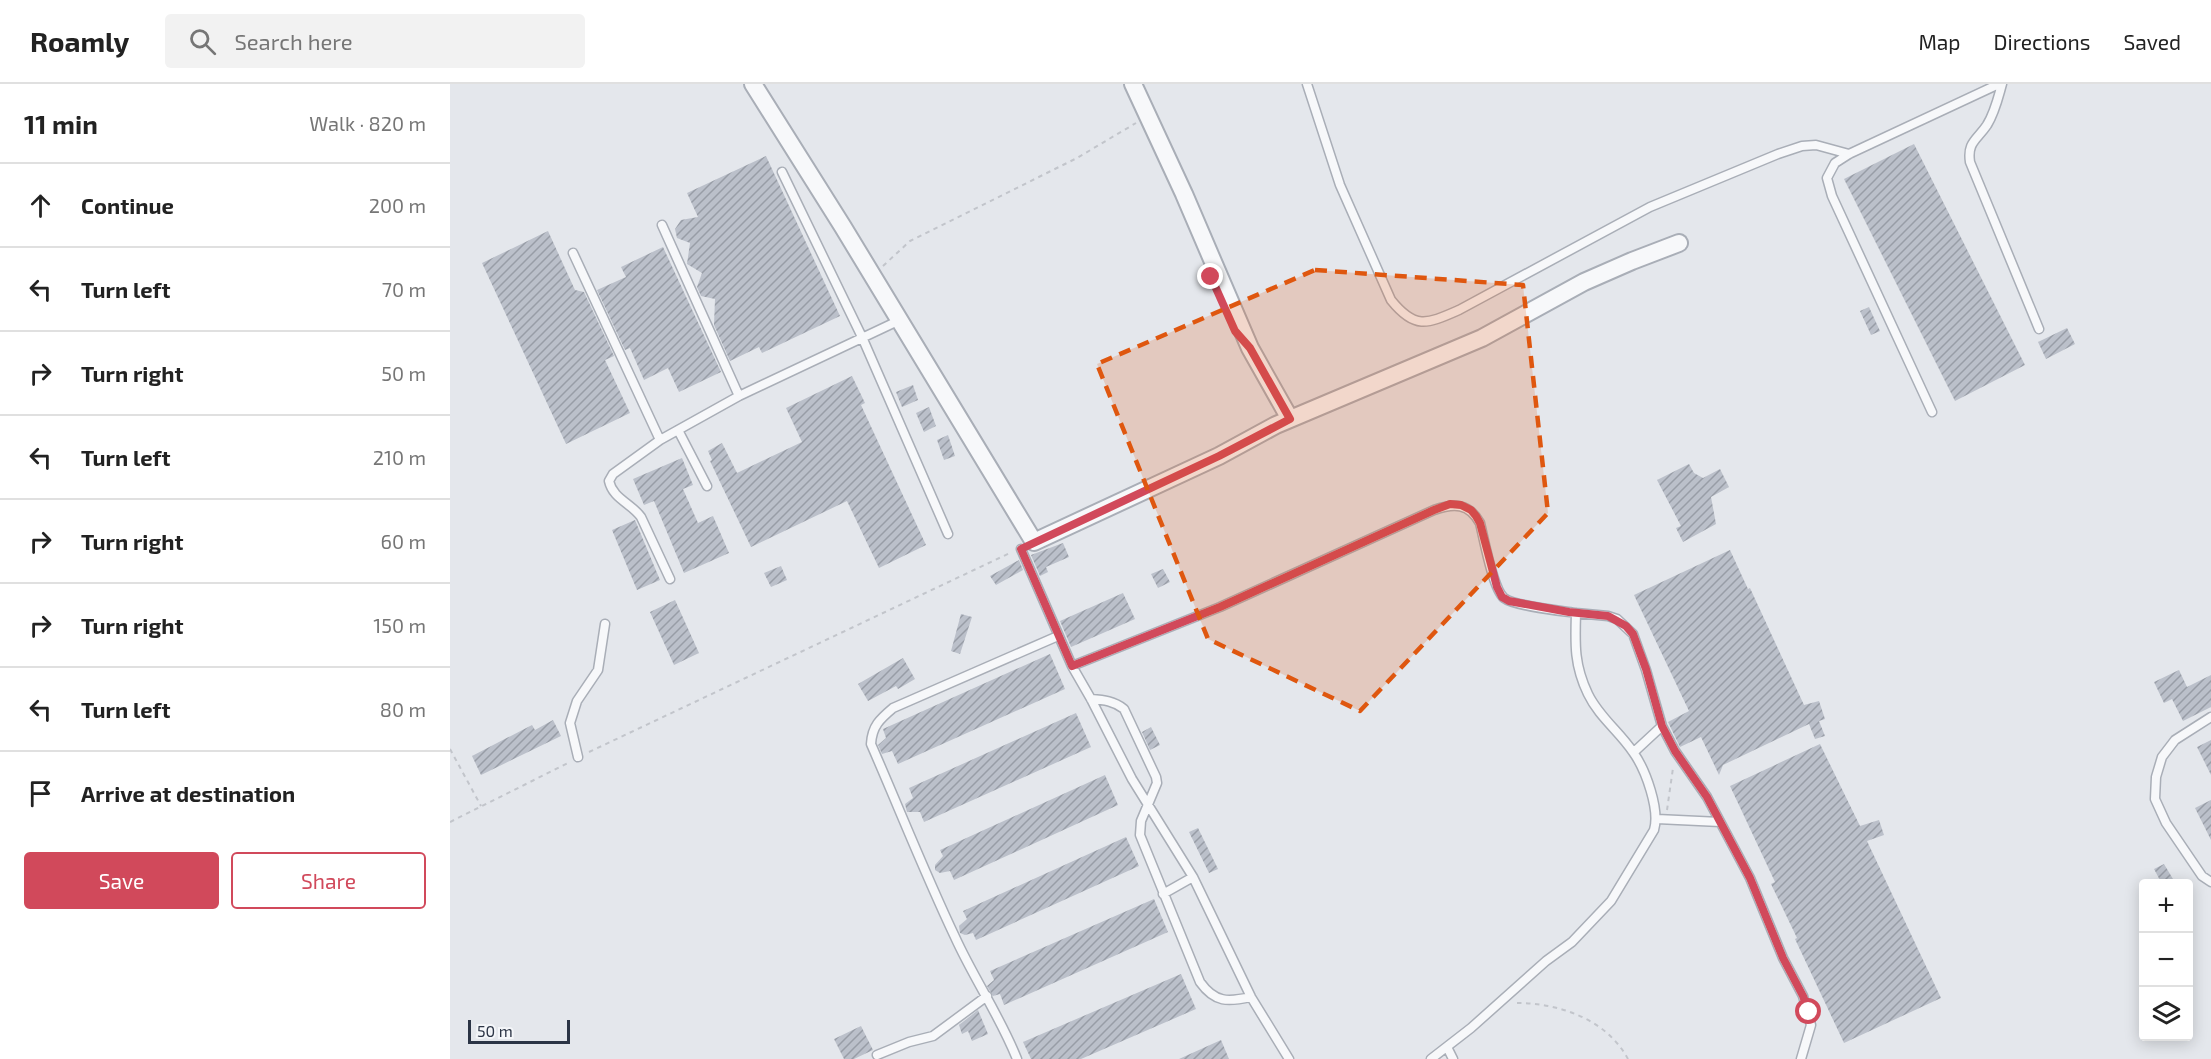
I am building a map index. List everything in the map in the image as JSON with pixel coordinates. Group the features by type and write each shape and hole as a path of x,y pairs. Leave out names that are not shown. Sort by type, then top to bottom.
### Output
{"street":[{"path":"753,84 900,320 1034,542 1219,456 1290,419 1482,338 1584,282 1679,243"},
{"path":"1125,84 1181,195 1235,331 1250,348 1290,419"},
{"path":"1133,84 1144,118"}],"lane":[{"path":"1307,84 1340,185 1391,300 1402,315 1416,322 1432,322 1459,310 1650,207 1779,154 1802,146 1816,146 1849,154"},
{"path":"1932,412 1832,196 1827,178 1834,163 1849,154 2000,84"},
{"path":"2000,84 1993,113 1970,148 1970,162 2039,329"},
{"path":"782,172 862,337 948,534"},
{"path":"662,225 739,396"},
{"path":"573,253 660,440"},
{"path":"669,579 641,517 613,492 609,481 613,474 660,440 739,396 900,320"},
{"path":"678,430 707,486"},
{"path":"1072,666 1220,607 1434,510 1450,504 1461,505 1471,510 1480,523 1497,587 1502,597 1521,605 1608,616 1626,626 1633,634 1646,669 1662,726 1675,751 1707,797 1750,878 1783,958 1803,996 1809,1012 1810,1025 1801,1059"},
{"path":"1021,549 1072,666 1132,779 1193,877 1251,997 1287,1056 1295,1059"},
{"path":"1576,613 1575,658 1581,678 1589,696 1607,723 1634,753 1661,819"},
{"path":"578,758 570,723 577,701 598,670 605,624"},
{"path":"1017,1059 1005,1029 972,972 945,914 871,744 872,731 878,721 893,708 1058,636"},
{"path":"1091,699 1117,703 1124,709 1156,777 1157,783 1142,821 1140,835 1200,982 1207,992 1226,1001 1251,997"},
{"path":"2211,717 2175,740 2162,757 2156,777 2155,799 2166,823 2202,876 2211,882"},
{"path":"1634,753 1662,726"},
{"path":"1661,819 1702,823 1720,822"},
{"path":"1431,1059 1546,961 1572,942 1611,901 1661,819"},
{"path":"1163,894 1193,877"},
{"path":"877,1055 909,1042 933,1036 987,996"},
{"path":"1447,1047 1453,1059"}],"path":[{"path":"872,276 910,242 1077,158 1144,118"},
{"path":"450,822 578,758 1021,549"},
{"path":"450,749 481,806"},
{"path":"1661,819 1675,751"},
{"path":"1499,1003 1537,1003 1581,1016 1609,1032 1628,1059"}],"highlighted area":[{"path":"1315,270 1523,285 1548,513 1360,711 1208,639 1097,364"}],"building":[{"path":"1914,144 2025,365 1955,401 1844,179"},
{"path":"766,156 840,316 762,353 759,347 730,361 714,325 715,299 701,296 697,287 702,273 687,264 690,243 677,238 675,229 681,220 698,217 687,193"},
{"path":"548,231 575,290 584,292 614,356 605,360 630,413 566,444 482,263"},
{"path":"663,247 721,372 679,392 668,368 644,380 630,348 625,350 597,290 626,277 621,267"},
{"path":"1869,307 1880,331 1871,335 1860,311"},
{"path":"2067,328 2075,344 2046,359 2038,342"},
{"path":"852,376 865,403 861,405 926,545 879,568 847,501 751,547 710,461 712,460 708,451 722,443 737,473 802,442 786,408"},
{"path":"913,385 918,400 902,407 896,392"},
{"path":"929,407 936,426 924,432 916,413"},
{"path":"948,435 955,456 944,460 937,440"},
{"path":"682,458 693,485 683,489 698,523 713,516 729,553 684,573 654,501 644,505 633,479"},
{"path":"1689,464 1694,473 1703,478 1720,469 1729,487 1711,497 1716,524 1683,542 1676,528 1681,526 1657,480"},
{"path":"635,520 660,580 637,590 612,530"},
{"path":"1063,543 1069,557 1046,567 1048,572 1040,576 1031,555"},
{"path":"1730,550 1804,705 1819,701 1825,719 1819,721 1825,736 1815,739 1809,724 1723,765 1719,775 1701,737 1680,747 1668,722 1689,711 1634,595"},
{"path":"1019,560 1023,570 996,585 990,576"},
{"path":"781,566 787,580 771,587 764,573"},
{"path":"1163,569 1170,582 1158,588 1151,574"},
{"path":"1123,593 1135,619 1071,647 1060,621"},
{"path":"675,600 699,653 674,665 650,612"},
{"path":"961,614 972,617 960,654 951,651"},
{"path":"1050,654 1065,689 898,764 892,751 882,754 878,745 886,738 883,729"},
{"path":"903,658 915,679 898,689 896,686 868,701 858,684"},
{"path":"2179,670 2187,687 2211,675 2211,707 2183,721 2172,699 2164,703 2154,682"},
{"path":"1076,713 1091,747 924,822 920,812 907,812 905,804 913,798 909,788"},
{"path":"553,720 561,736 481,775 472,756 532,725 535,730"},
{"path":"1151,727 1160,745 1150,750 1142,732"},
{"path":"2211,740 2211,775 2197,747"},
{"path":"1820,744 1860,826 1879,820 1884,835 1867,841 1941,998 1844,1043 1795,939 1797,938 1771,884 1775,882 1730,786"},
{"path":"1105,775 1118,805 954,880 950,871 940,873 935,870 935,865 943,856 940,850"},
{"path":"2211,800 2211,840 2195,808"},
{"path":"1198,828 1218,869 1209,873 1189,832"},
{"path":"1126,837 1139,866 976,940 973,933 965,935 960,933 959,926 967,919 963,911"},
{"path":"2164,864 2173,879 2159,879 2154,869"},
{"path":"1154,899 1168,932 1004,1005 1000,994 993,996 987,986 994,980 990,971"},
{"path":"1181,974 1196,1009 1081,1059 1031,1059 1023,1042"},
{"path":"978,1010 988,1034 972,1041 968,1031 962,1034 959,1025"},
{"path":"861,1026 873,1050 854,1059 844,1059 834,1039"},
{"path":"1221,1040 1229,1059 1179,1059"}],"route":[{"path":"1211,277 1235,331 1250,348 1290,419 1219,456 1021,549 1072,666 1220,607 1434,510 1450,504 1461,505 1471,510 1480,523 1497,587 1502,597 1521,605 1608,616 1617,619 1633,634 1646,669 1662,726 1675,751 1707,797 1750,878 1783,958 1809,1012"}]}
